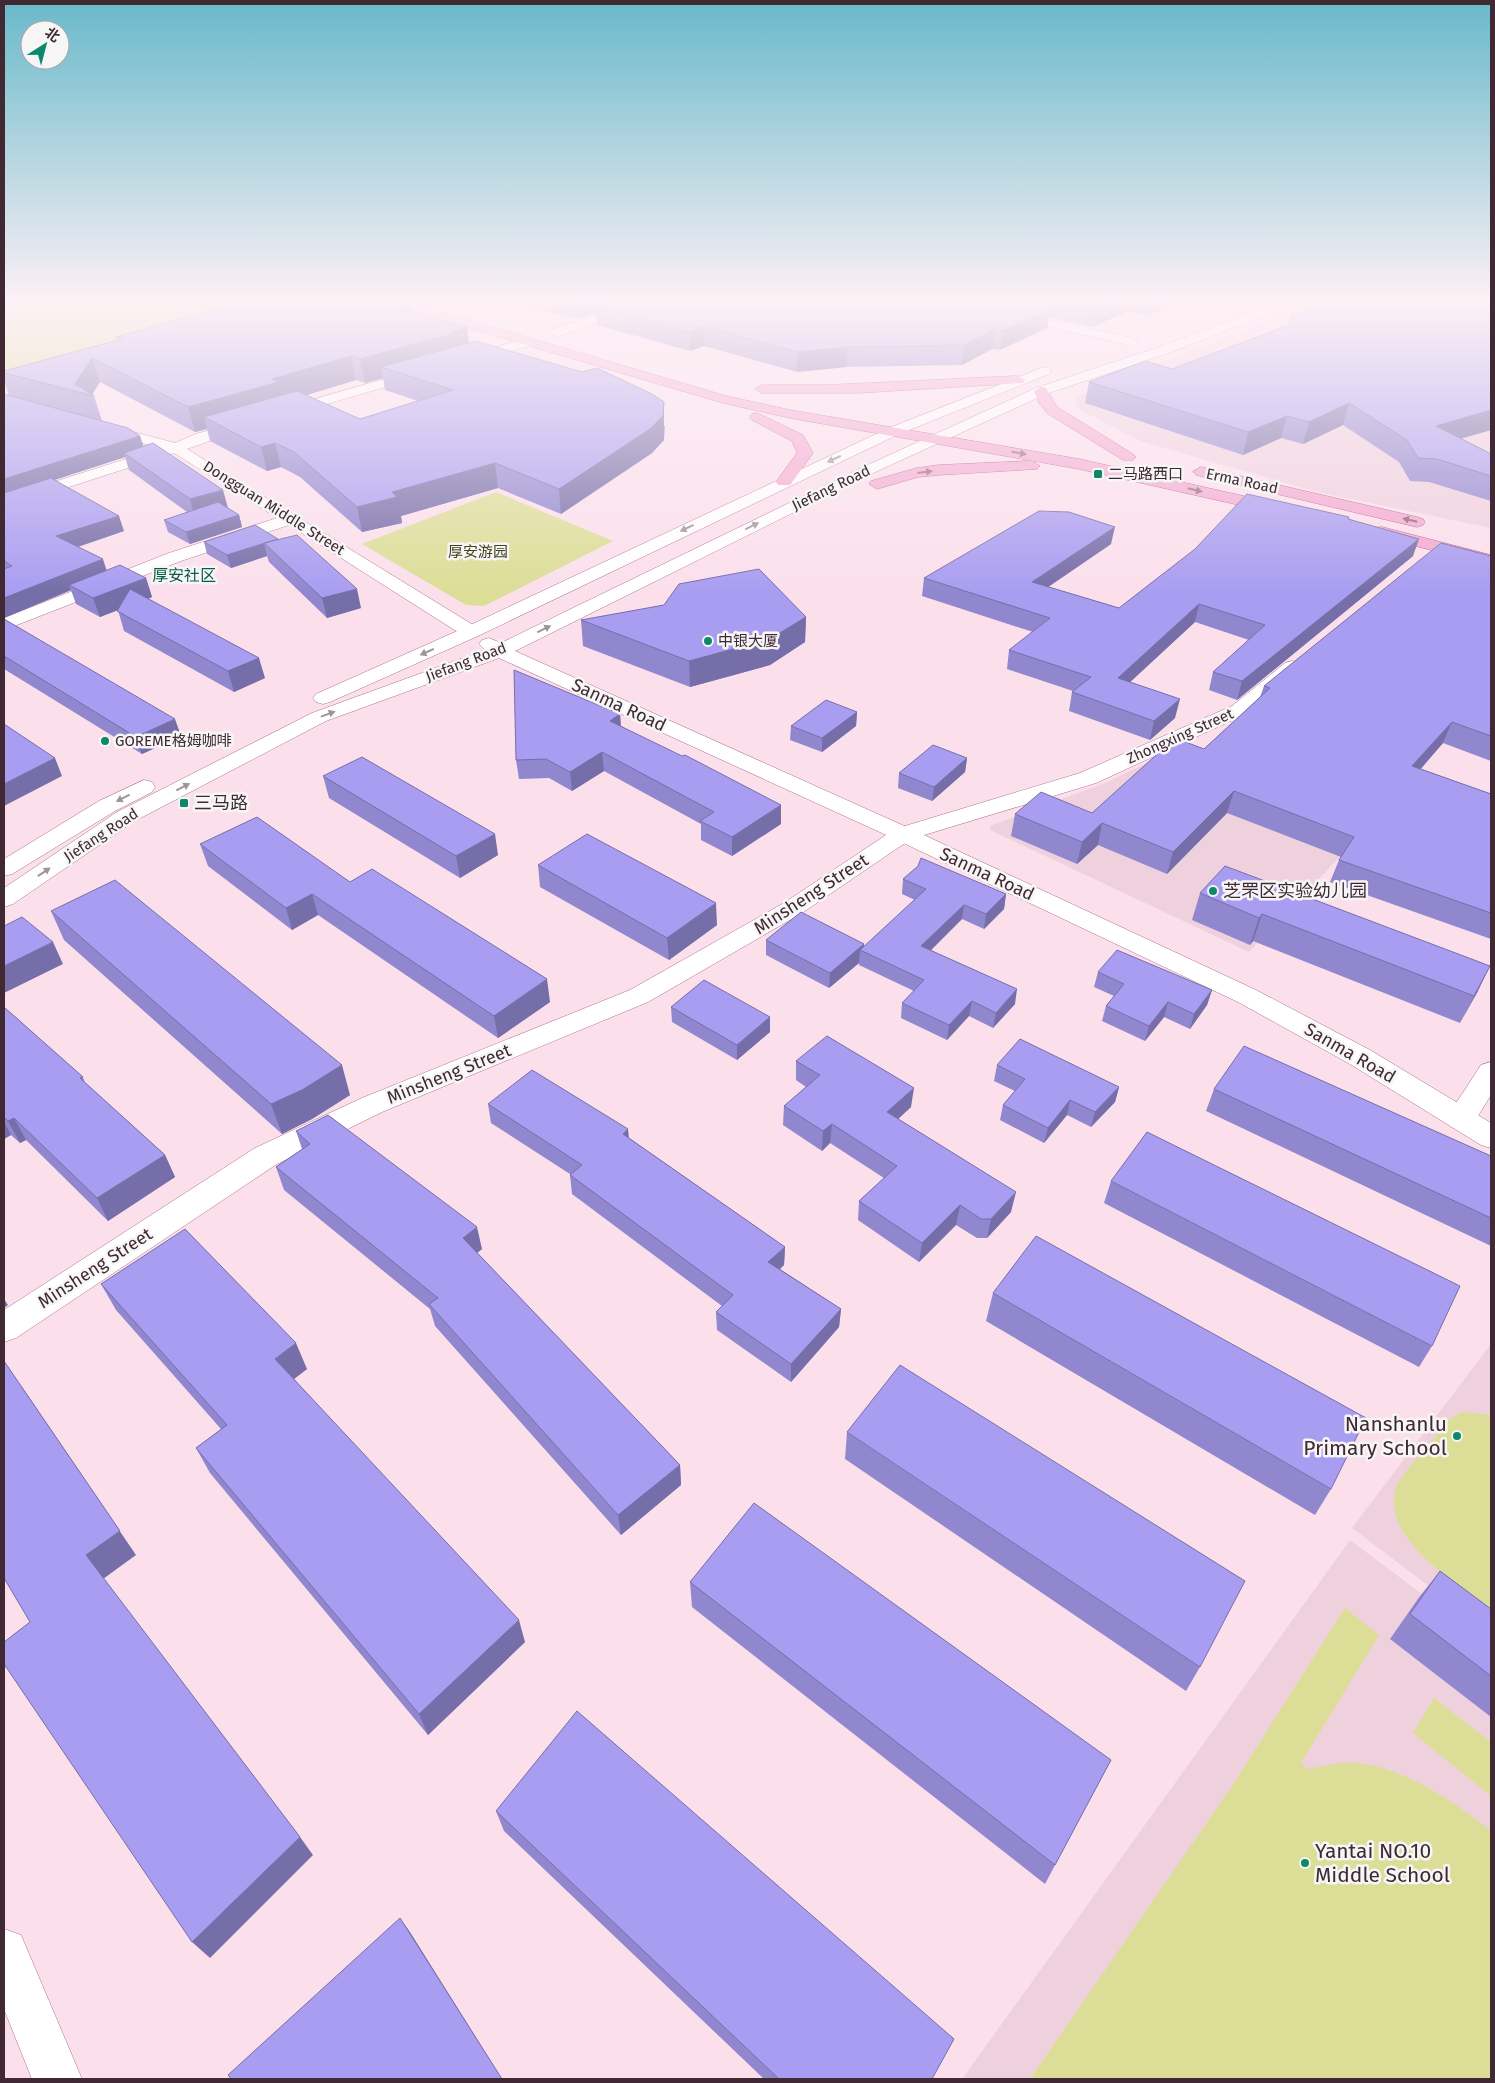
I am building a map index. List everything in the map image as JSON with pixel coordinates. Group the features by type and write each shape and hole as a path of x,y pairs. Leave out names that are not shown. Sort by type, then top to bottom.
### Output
{"main road":[{"path":"796,397 816,402"},
{"path":"1044,397 1052,410 1128,457"},
{"path":"723,398 798,438 805,453 784,482"},
{"name":"Erma Road","path":"723,398 790,414 893,423 936,438 1079,464 1295,512"},
{"path":"920,420 989,432"},
{"path":"1091,450 1147,461"},
{"path":"877,484 917,473 939,470 1079,464"},
{"name":"Erma Road","path":"1186,469 1430,525"},
{"path":"1363,528 1440,545 1491,560"}],"street":[{"path":"272,416 336,397"},
{"path":"920,420 976,397"},
{"name":"Jiefang Road","path":"4,899 125,818 319,717 500,651 936,438 1027,397"},
{"name":"Jiefang Road","path":"4,869 107,806 301,707 471,632 784,482 893,423 920,420"},
{"path":"4,503 254,421"},
{"name":"Dongguan Middle Street","path":"90,425 176,448 471,632"},
{"path":"860,492 877,484 907,463 919,447"},
{"path":"675,564 765,538 834,505"},
{"path":"4,624 176,557 292,519"},
{"path":"1416,564 1440,545"},
{"name":"Sanma Road","path":"471,632 500,651 902,834 1247,996 1360,1057 1491,1137"},
{"name":"Zhongxing Street","path":"902,834 1097,774 1239,710 1308,653"},
{"name":"Minsheng Street","path":"4,1328 266,1156 372,1105 639,996 793,908 902,834"},
{"path":"1461,1119 1491,1072"},
{"path":"4,1952 57,2079"}],"shaded area":[{"path":"1077,397 1491,397 1491,528 1317,492 1140,441 1075,407"},
{"name":"芝罘区实验幼儿园","path":"1183,745 1376,819 1249,952 990,830 990,826 1107,782"},
{"name":"Nanshanlu Primary School","path":"1491,1344 1491,1633 1352,1528"},
{"name":"Yantai NO.10 Middle School","path":"1350,1540 1491,1646 1491,2079 962,2079"}],"green space":[{"name":"厚安游园","path":"496,492 613,541 484,606 466,605 362,544"},
{"name":"Nanshanlu Primary School","path":"1463,1412 1491,1415 1491,1610 1442,1574 1410,1542 1399,1524 1394,1506 1396,1487 1399,1481 1451,1418"},
{"name":"Yantai NO.10 Middle School","path":"1345,1608 1379,1635 1301,1763 1308,1769 1342,1763 1361,1764 1401,1775 1441,1795 1491,1831 1491,2079 1030,2079 1234,1783"},
{"path":"1434,1698 1491,1742 1491,1796 1413,1733"}],"building":[{"path":"4,397 16,397 128,428 140,436 4,479"},
{"path":"169,397 224,397 188,407"},
{"path":"275,397 311,397 360,419 430,397 657,397 664,402 663,416 650,429 559,489 495,463 392,492 397,497 357,507 294,452 275,443 261,447 204,417"},
{"path":"1137,397 1491,397 1491,410 1436,426 1491,454 1491,476 1437,459 1418,458 1407,440 1349,403 1309,422 1287,416 1248,432"},
{"path":"153,443 223,490 190,499 124,453"},
{"path":"51,478 119,516 56,536 103,559 4,598 4,569 12,566 4,561 4,493"},
{"path":"1247,494 1349,517 1348,519 1419,539 1242,681 1213,672 1265,625 1199,604 1118,678 1180,699 1154,721 1072,692 1091,677 1009,650 1050,618 924,578 1039,511 1069,512 1115,527 1032,582 1119,608 1195,549"},
{"path":"218,502 239,515 186,532 164,520"},
{"path":"255,525 278,539 227,555 204,542"},
{"path":"297,535 357,589 322,598 264,543"},
{"path":"1441,543 1491,556 1491,736 1452,722 1412,766 1491,794 1491,913 1339,860 1354,837 1234,791 1173,852 1102,823 1082,842 1015,814 1041,792 1092,813 1175,738 1204,749 1270,688 1264,686"},
{"path":"120,565 146,578 93,598 69,585"},
{"path":"759,569 806,617 770,639 689,661 581,620 664,605 679,584"},
{"path":"130,589 259,658 228,671 117,611"},
{"path":"4,619 175,719 136,737 4,656"},
{"path":"514,670 620,714 610,721 682,756 685,755 781,805 732,837 700,821 714,812 602,752 570,772 546,759 516,760"},
{"path":"826,700 857,712 822,738 791,726"},
{"path":"4,724 55,758 4,784"},
{"path":"933,745 967,758 934,787 899,773"},
{"path":"362,757 495,834 456,856 323,776"},
{"path":"257,817 350,882 372,869 547,979 494,1016 312,894 286,908 200,844"},
{"path":"587,834 716,903 667,938 538,865"},
{"path":"921,858 1006,894 986,914 964,905 921,946 1017,989 996,1013 972,1001 949,1025 902,1003 924,980 860,950 926,889 903,879 918,866"},
{"path":"1225,866 1490,966 1474,996 1262,914 1259,918 1200,893"},
{"path":"115,880 342,1065 302,1090 271,1104 51,911"},
{"path":"801,912 864,944 830,973 766,940"},
{"path":"22,917 53,942 4,966 4,926"},
{"path":"1117,950 1212,990 1194,1014 1168,1002 1149,1026 1106,1006 1124,984 1098,972"},
{"path":"704,980 770,1017 737,1045 671,1007"},
{"path":"4,1007 83,1077 80,1078 165,1155 97,1198 14,1118 8,1121 4,1117"},
{"path":"827,1036 914,1088 887,1112 1016,1192 991,1219 981,1219 960,1205 922,1243 859,1201 897,1166 832,1124 823,1131 784,1106 820,1075 796,1061"},
{"path":"1020,1039 1119,1087 1095,1112 1070,1100 1048,1128 1003,1105 1025,1079 997,1065"},
{"path":"1244,1046 1491,1156 1491,1218 1214,1089"},
{"path":"532,1070 628,1129 623,1134 785,1247 768,1262 841,1309 791,1364 716,1312 733,1295 570,1175 582,1165 488,1104"},
{"path":"328,1115 477,1227 463,1238 680,1465 618,1515 429,1304 438,1298 276,1167 310,1144 296,1131"},
{"path":"1147,1132 1460,1286 1432,1346 1111,1181"},
{"path":"185,1229 296,1343 275,1359 519,1620 419,1714 196,1448 227,1425 101,1284"},
{"path":"1036,1236 1366,1418 1331,1489 993,1293"},
{"path":"4,1361 120,1531 86,1555 300,1837 192,1942 4,1664 4,1642 30,1622 4,1578"},
{"path":"900,1365 1245,1581 1200,1667 847,1432"},
{"path":"754,1503 1111,1760 1055,1865 690,1582"},
{"path":"1440,1571 1491,1609 1491,1676 1410,1614"},
{"path":"577,1711 954,2039 932,2079 779,2079 496,1811"},
{"path":"400,1918 502,2079 231,2079 228,2075"}],"place":[{"name":"二马路西口","path":"1098,474"},
{"name":"中银大厦","path":"708,641"},
{"name":"GOREME格姆咖啡","path":"105,741"},
{"name":"三马路","path":"184,803"},
{"name":"芝罘区实验幼儿园","path":"1213,891"},
{"name":"Nanshanlu Primary School","path":"1457,1436"},
{"name":"Yantai NO.10 Middle School","path":"1305,1863"}],"district":[{"name":"厚安社区","path":"184,575"}]}
